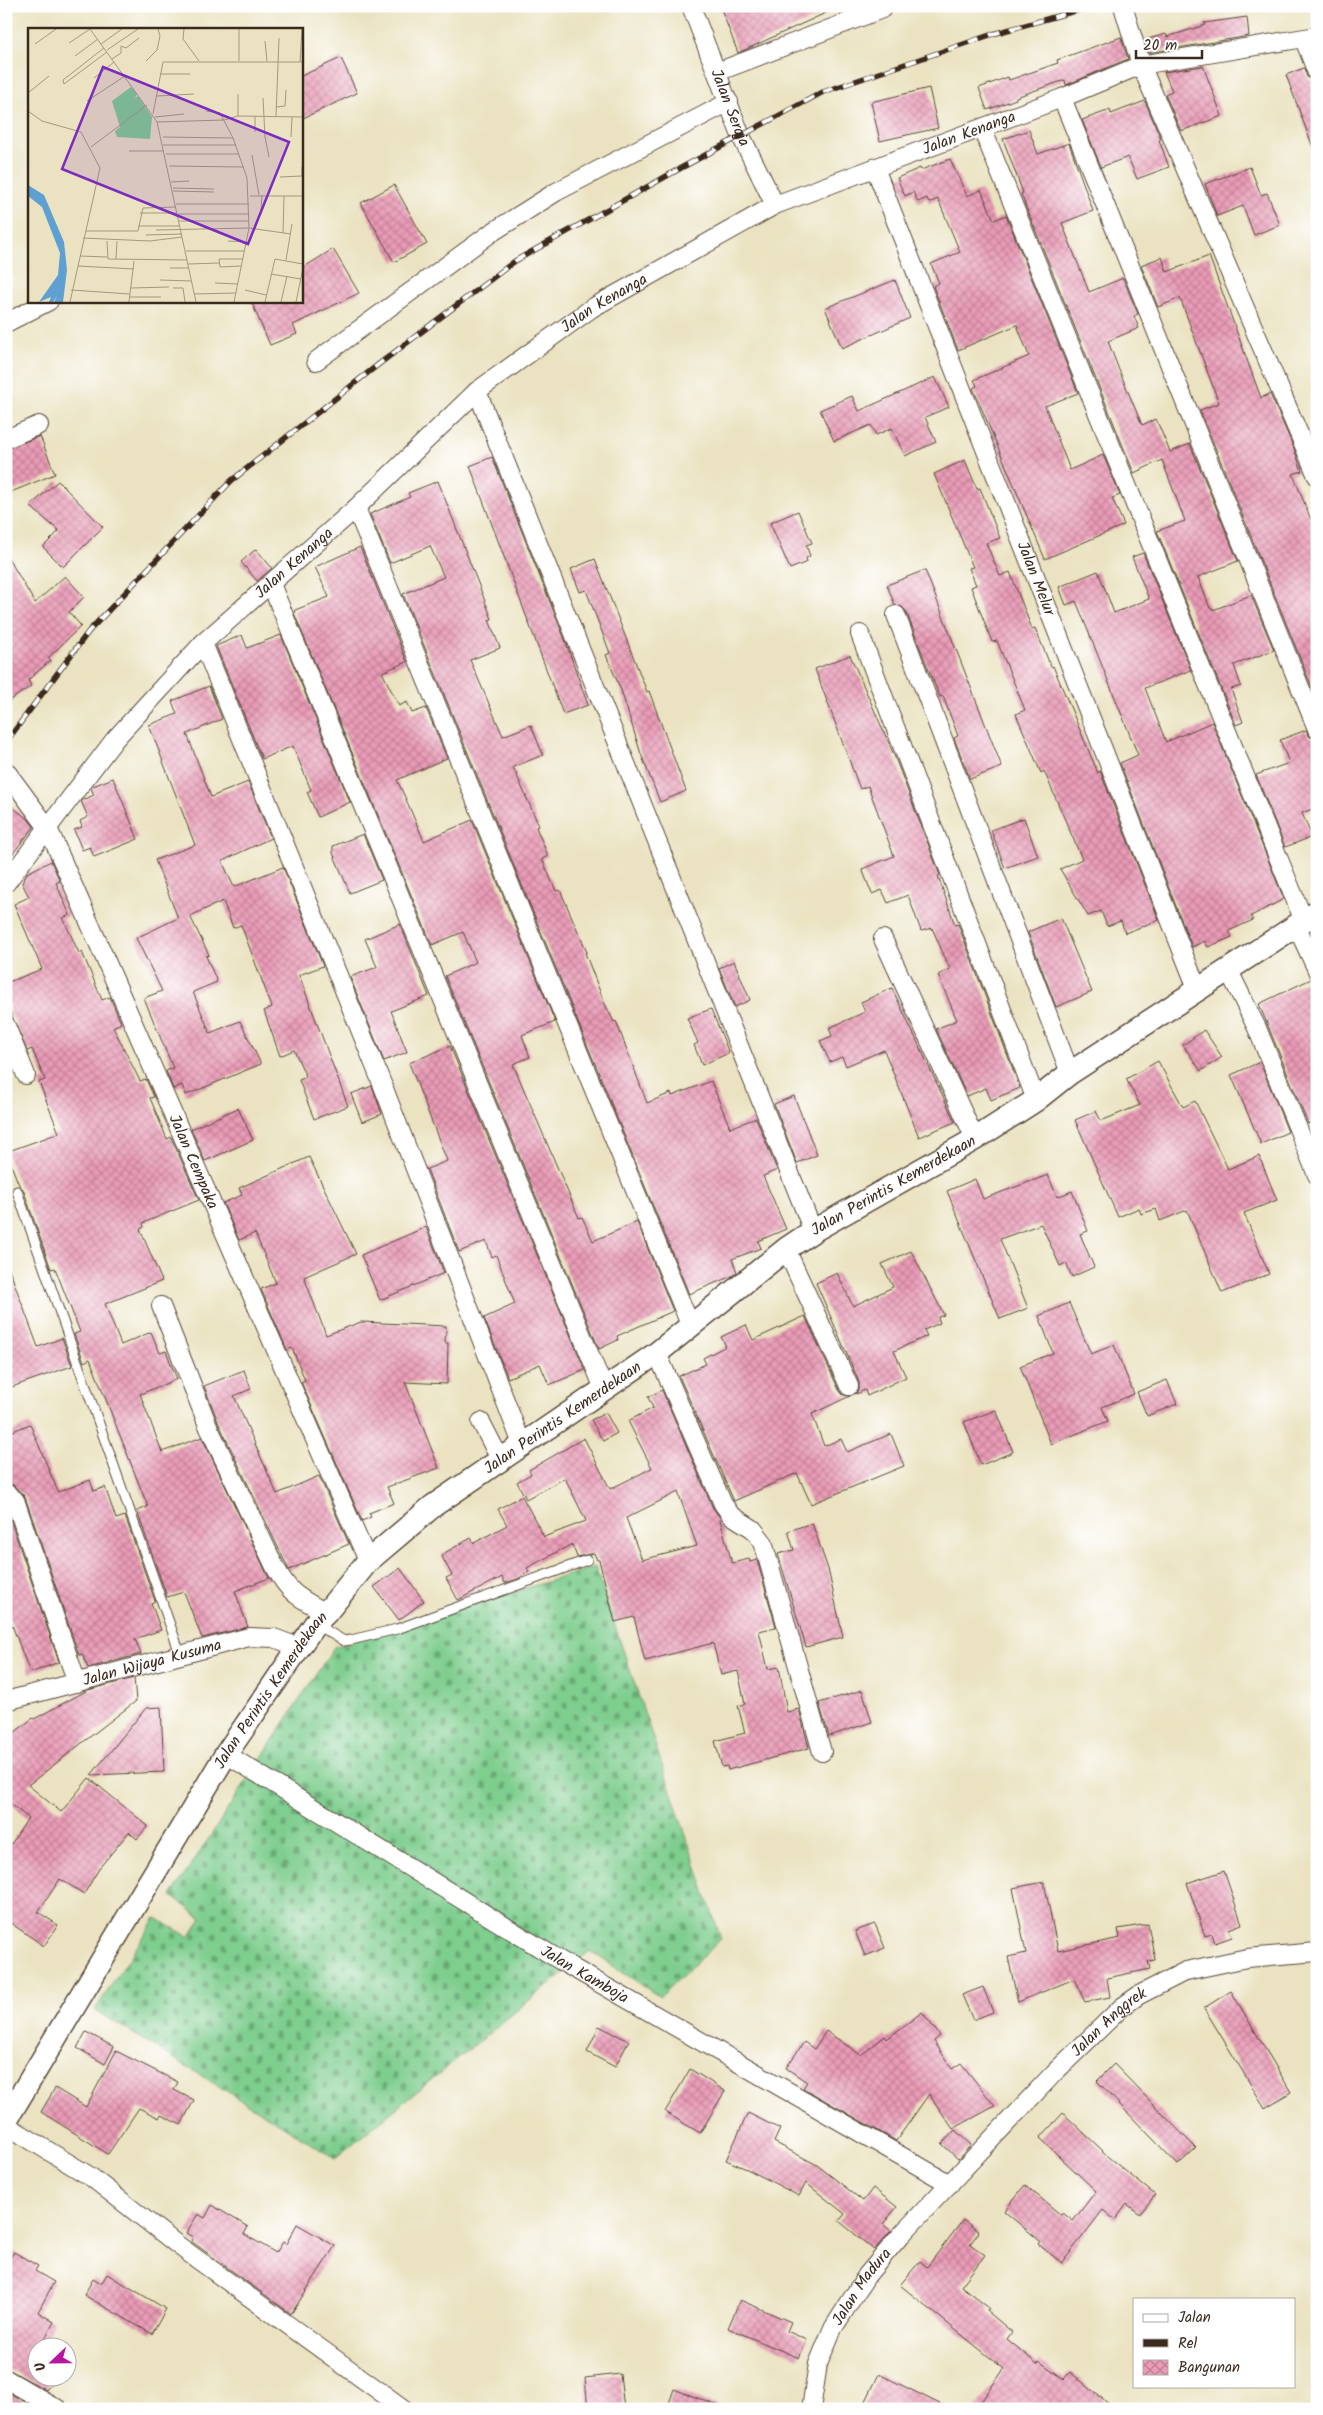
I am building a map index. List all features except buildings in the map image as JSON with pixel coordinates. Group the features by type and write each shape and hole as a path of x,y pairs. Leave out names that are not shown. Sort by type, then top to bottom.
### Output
{"street":[{"name":"Jalan Seroja","path":"691,6 741,136 775,205"},
{"path":"1123,6 1142,65 1317,476"},
{"path":"716,72 882,9"},
{"path":"1311,38 1317,73"},
{"name":"Jalan Kenanga","path":"6,883 115,739 204,642 356,508 478,391 592,308 775,205 1062,98 1142,65 1311,38"},
{"path":"1062,98 1317,729"},
{"path":"316,361 491,233 556,192 729,102"},
{"path":"982,128 1306,920 1317,970"},
{"name":"Jalan Melur","path":"875,168 1198,991"},
{"path":"6,323 47,302"},
{"path":"478,391 813,1231"},
{"path":"6,439 39,425"},
{"path":"356,508 691,1327"},
{"path":"271,584 604,1389"},
{"path":"896,615 1070,1073"},
{"path":"860,634 1036,1100"},
{"path":"204,642 377,1072 522,1444"},
{"name":"Jalan Cempaka","path":"6,771 48,828 368,1561"},
{"name":"Jalan Perintis Kemerdekaan","path":"6,2120 226,1754 298,1647 368,1561 433,1506 657,1353 786,1249 813,1231 975,1139 1036,1100 1070,1073 1306,920"},
{"path":"883,939 975,1139"},
{"path":"1229,971 1257,1028 1317,1175"},
{"path":"6,1026 26,1075"},
{"path":"786,1249 849,1386"},
{"path":"161,1306 209,1428 274,1568 285,1586 320,1618"},
{"path":"657,1353 730,1515 753,1529 763,1542 822,1752"},
{"path":"481,1422 500,1459"},
{"path":"6,1493 15,1500 77,1684"},
{"name":"Jalan Wijaya Kusuma","path":"6,1701 77,1684 249,1637 274,1638 298,1647"},
{"name":"Jalan Kamboja","path":"226,1754 566,1964 950,2184"},
{"name":"Jalan Anggrek","path":"950,2184 1054,2073 1122,2007 1139,1995 1186,1971 1247,1958 1317,1952"},
{"path":"6,2125 91,2177 179,2246 404,2409"},
{"name":"Jalan Madura","path":"811,2409 818,2364 832,2330 847,2305 867,2275 901,2235 950,2184"},
{"path":"6,2379 58,2409"}],"lane":[{"path":"17,1191 181,1656"},
{"path":"320,1618 344,1641 351,1640 397,1629 587,1560"}],"green space":[{"path":"595,1567 721,1939 660,1997 590,1951 335,2158 95,2010 156,1918 189,1937 202,1918 171,1896 334,1647"}],"railway":[{"path":"6,742 89,631 231,481 379,364 515,261 681,168 823,92 993,34 1093,6"}]}
